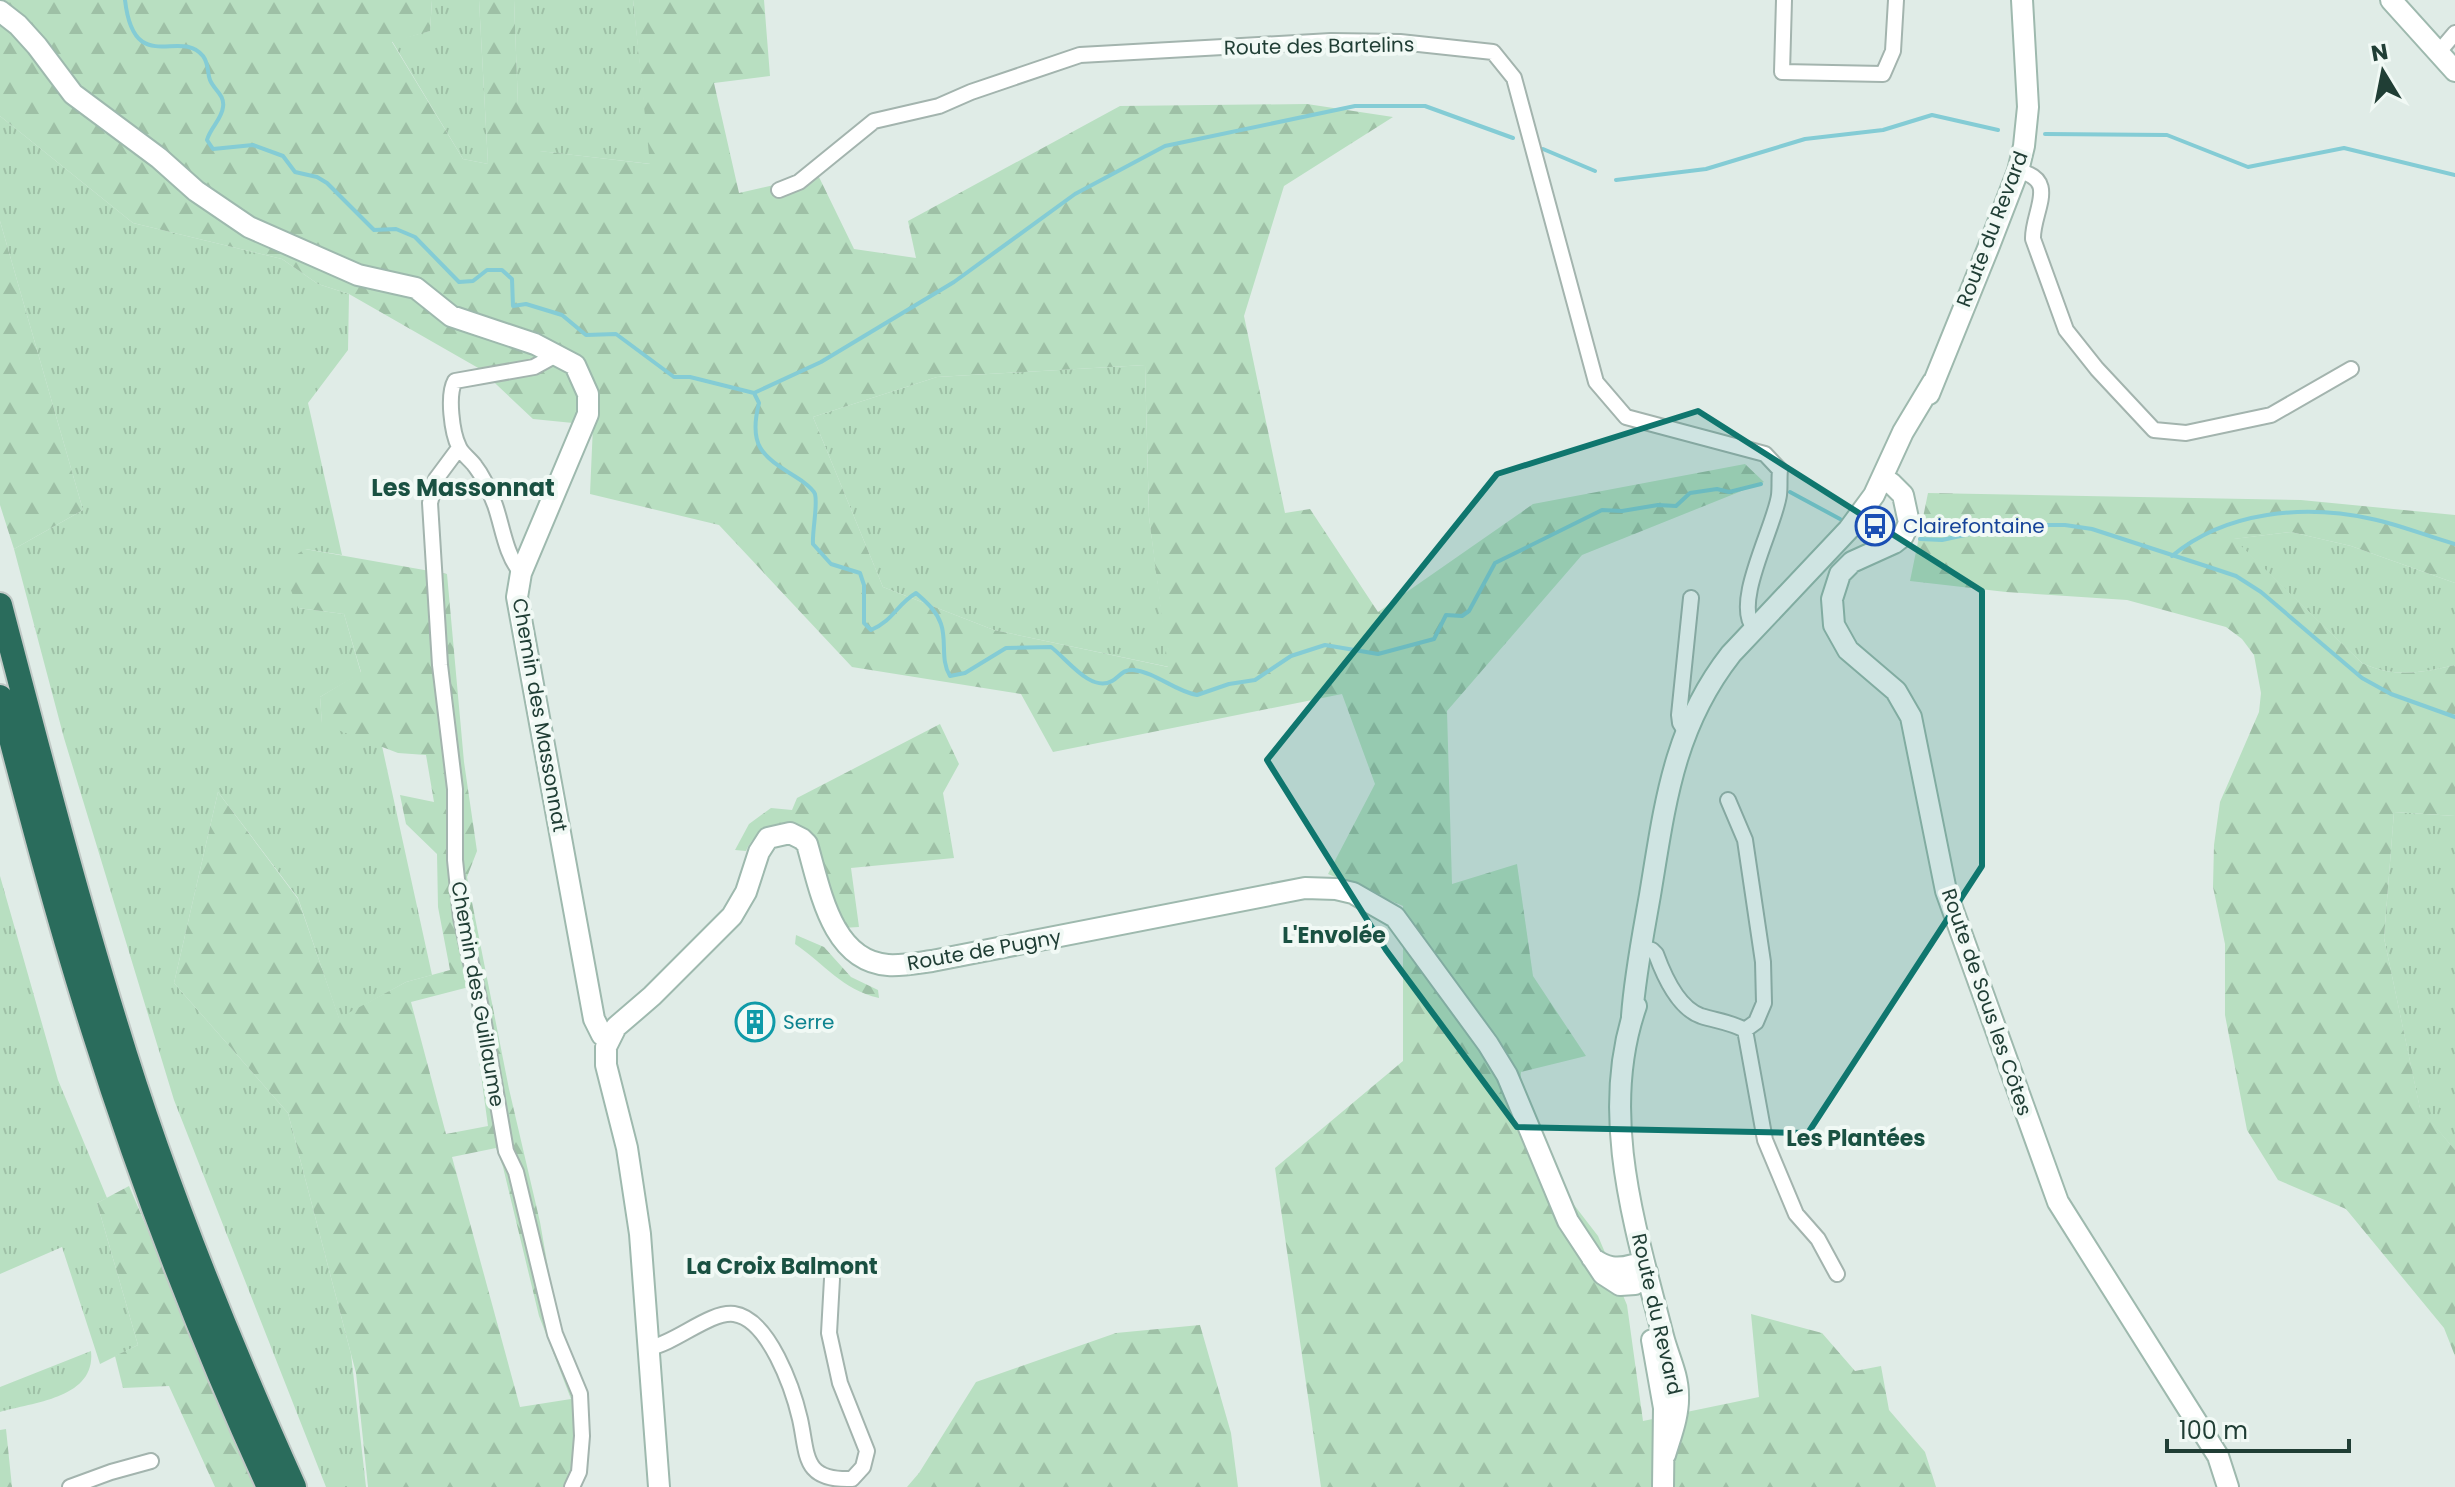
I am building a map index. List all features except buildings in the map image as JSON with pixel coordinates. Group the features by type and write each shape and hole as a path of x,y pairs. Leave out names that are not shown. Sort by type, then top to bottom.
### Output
{"highway":[{"path":"0,605 71,873 141,1101 204,1274 294,1487"},
{"path":"0,697 58,912 120,1113 185,1289 269,1487"}],"street":[{"path":"1784,0 1782,72 1883,74 1893,51 1896,0"},
{"name":"Route du Revard","path":"1663,1487 1662,1386 1639,1273 1621,1211 1624,1173 1620,1078 1646,948 1661,895 1661,830 1685,731 1715,675 1760,622 1804,579 1857,536 1920,420 2018,171 2028,107 2022,0"},
{"name":"Route du Revard","path":"2024,23 2029,0"},
{"path":"2391,0 2455,71"},
{"name":"Chemin des Massonnat","path":"0,11 37,46 73,94 159,158 196,191 249,227 358,275 416,288 451,316 535,344 575,365 581,374 588,394 588,414 521,573 517,597 591,1001 612,1033"},
{"path":"2438,53 2455,33"},
{"name":"Route des Bartelins","path":"779,190 799,182 874,121 939,106 1080,55 1331,41 1400,42 1493,52 1514,78 1596,382 1626,417 1765,454 1780,470 1779,497 1751,593 1760,622"},
{"path":"2018,171 2041,185 2043,193 2033,226 2033,239 2066,330 2097,369 2154,430 2186,433 2271,415 2351,369"},
{"path":"521,573 513,564 495,506 482,477 459,448 450,390 455,381 534,367 554,356"},
{"name":"Chemin des Guillaume","path":"459,448 436,479 430,503 440,665 455,789 455,860 461,918 482,1012 506,1151 516,1172 555,1334 580,1394 582,1436 579,1472 572,1487"},
{"name":"Route de Sous les Côtes","path":"1882,490 1903,495 1909,523 1903,536 1894,543 1852,562 1840,574 1832,599 1834,625 1848,650 1896,691 1911,717 1946,891 2058,1202 2218,1456 2228,1487"},
{"path":"1685,731 1679,715 1691,598"},
{"path":"1728,800 1745,840 1763,962 1764,1003 1756,1022 1745,1030"},
{"name":"Route de Pugny","path":"612,1033 732,916 746,892 763,843 782,833 797,835 807,844 830,917 842,940 856,953 873,962 888,965 932,961 1305,888 1336,889 1353,893 1395,917 1488,1044 1507,1075 1568,1221 1592,1258 1603,1266 1639,1273"},
{"path":"1646,948 1656,954 1680,1001 1699,1015 1730,1022 1745,1030"},
{"path":"1745,1030 1765,1140 1796,1214 1818,1239 1837,1274"},
{"path":"612,1033 606,1065 635,1194 659,1487"},
{"path":"649,1348 662,1346 716,1318 731,1314 748,1318 763,1332 788,1384 810,1462 822,1474 836,1479 852,1479 863,1467 867,1451 840,1383 829,1333 832,1279"},
{"path":"70,1487 151,1461"}],"highlighted area":[{"path":"1698,411 1982,591 1982,866 1808,1133 1517,1127 1386,950 1267,760 1497,474"}],"green space":[{"path":"0,0 432,0 430,31 392,42 463,159 488,164 479,0 514,0 518,105 550,114 540,151 650,164 633,0 764,0 770,76 714,83 739,193 818,175 854,249 916,258 908,221 1120,106 1307,104 1393,117 1284,186 1244,316 1285,513 1310,509 1378,612 1533,504 1745,464 1764,482 1582,555 1447,711 1452,884 1517,864 1533,976 1586,1056 1521,1072 1519,1104 1544,1166 1598,1236 1627,1305 1643,1421 1759,1397 1751,1314 1822,1333 1855,1371 1881,1366 1889,1410 1925,1452 1936,1487 1321,1487 1275,1168 1403,1061 1403,906 1328,874 1375,784 1342,694 1053,752 1021,694 852,667 719,525 590,494 593,425 533,419 480,369 349,294 318,284 282,259 133,223 0,116","holes":["1145,365 1149,517 1168,667 994,630 883,587 813,417 937,377"]},
{"path":"432,0 479,0 488,164 463,159 392,41 430,31"},
{"path":"514,0 633,0 651,164 539,151 518,106"},
{"path":"0,116 133,223 282,259 318,284 349,294 348,350 308,403 342,555 305,549 298,608 344,614 361,673 320,697 322,723 382,746 432,975 406,982 339,1019 298,898 218,792 174,983 288,1113 351,1354 366,1487 326,1487 174,1100 64,738 14,549 83,510 0,221"},
{"path":"0,221 83,510 14,549 0,505"},
{"path":"1145,365 1149,517 1169,667 994,630 883,587 813,417 937,377"},
{"path":"1928,493 2301,500 2455,515 2455,583 2351,546 2291,532 2234,539 2362,663 2385,671 2408,673 2455,665 2455,816 2394,812 2384,938 2420,1108 2455,1150 2455,1356 2444,1328 2346,1209 2278,1180 2247,1130 2225,1015 2225,944 2213,887 2214,845 2220,802 2259,712 2261,693 2254,655 2242,639 2226,627 2127,600 2006,592 1910,581"},
{"path":"2291,532 2351,546 2455,583 2455,665 2408,673 2385,671 2362,663 2233,539"},
{"path":"305,549 447,574 464,762 477,851 467,877 509,1089 540,1222 558,1325 589,1423 582,1487 368,1487 356,1373 288,1113 174,983 218,792 298,899 339,1018 406,982 450,970 438,907 437,854 406,824 400,795 434,802 426,755 398,753 322,724 320,697 361,672 344,614 298,608 281,565","holes":["469,987 488,1126 446,1134 411,1002","496,1148 539,1316 571,1399 520,1407 452,1157"]},
{"path":"940,724 959,764 943,793 954,858 851,868 859,927 842,928 810,831 772,828 758,835 746,851 735,850 749,824 771,808 792,810 797,798"},
{"path":"2394,812 2455,816 2455,1150 2420,1109 2384,938"},
{"path":"0,876 58,1080 107,1198 97,1203 138,1345 100,1364 62,1247 0,1274"},
{"path":"796,935 824,947 851,977 878,990 879,998 854,989 834,976 795,944"},
{"path":"129,1186 257,1487 215,1487 169,1386 123,1388 115,1356 138,1345 97,1203"},
{"path":"1200,1325 1231,1433 1238,1487 907,1487 976,1382 1116,1333"},
{"path":"91,1351 90,1367 84,1379 74,1388 45,1401 0,1412 0,1387"},
{"path":"6,1429 12,1487 0,1487 0,1430"}],"waterway":[{"path":"125,0 130,24 138,38 148,44 193,48 205,59 210,80 223,103 220,116 207,140 213,149 253,145 283,156 295,172 317,177 327,183 374,230 396,229 415,237 459,282 473,281 487,270 502,270 512,279 513,306 526,304 562,315 586,335 616,334 674,377 690,377 754,393 759,403 755,432 762,451 815,494 813,544 831,564 860,573 864,585 864,623 871,630 879,626 916,593 934,610 941,624 945,664 950,676 965,673 1006,648 1051,647 1080,673 1096,682 1112,681 1130,670 1141,671 1197,695 1229,684 1255,680 1291,656 1325,645 1378,654 1434,639 1446,615 1462,616 1469,611 1495,563 1602,510 1676,506 1690,493 1717,489 1729,492 1761,484"},
{"path":"754,393 821,362 954,282 1075,194 1165,146 1355,106 1425,106 1513,138"},
{"path":"1616,180 1706,169 1805,139 1883,130 1932,115 1998,130"},
{"path":"2045,134 2167,135 2248,167 2344,148 2455,175"},
{"path":"1543,149 1595,171"},
{"path":"1790,492 1840,519"},
{"path":"2172,556 2217,529 2267,515 2294,512 2346,514 2372,519 2455,544"},
{"path":"1920,539 1942,540 2011,525 2065,525 2092,529 2209,567 2236,576 2261,592 2362,678 2391,694 2455,717"}],"place":[{"name":"Clairefontaine","path":"1875,526"},
{"name":"Serre","path":"755,1022"}],"district":[{"name":"Les Massonnat","path":"463,487"},
{"name":"L'Envolée","path":"1334,935"},
{"name":"Les Plantées","path":"1856,1138"},
{"name":"La Croix Balmont","path":"782,1266"}]}
